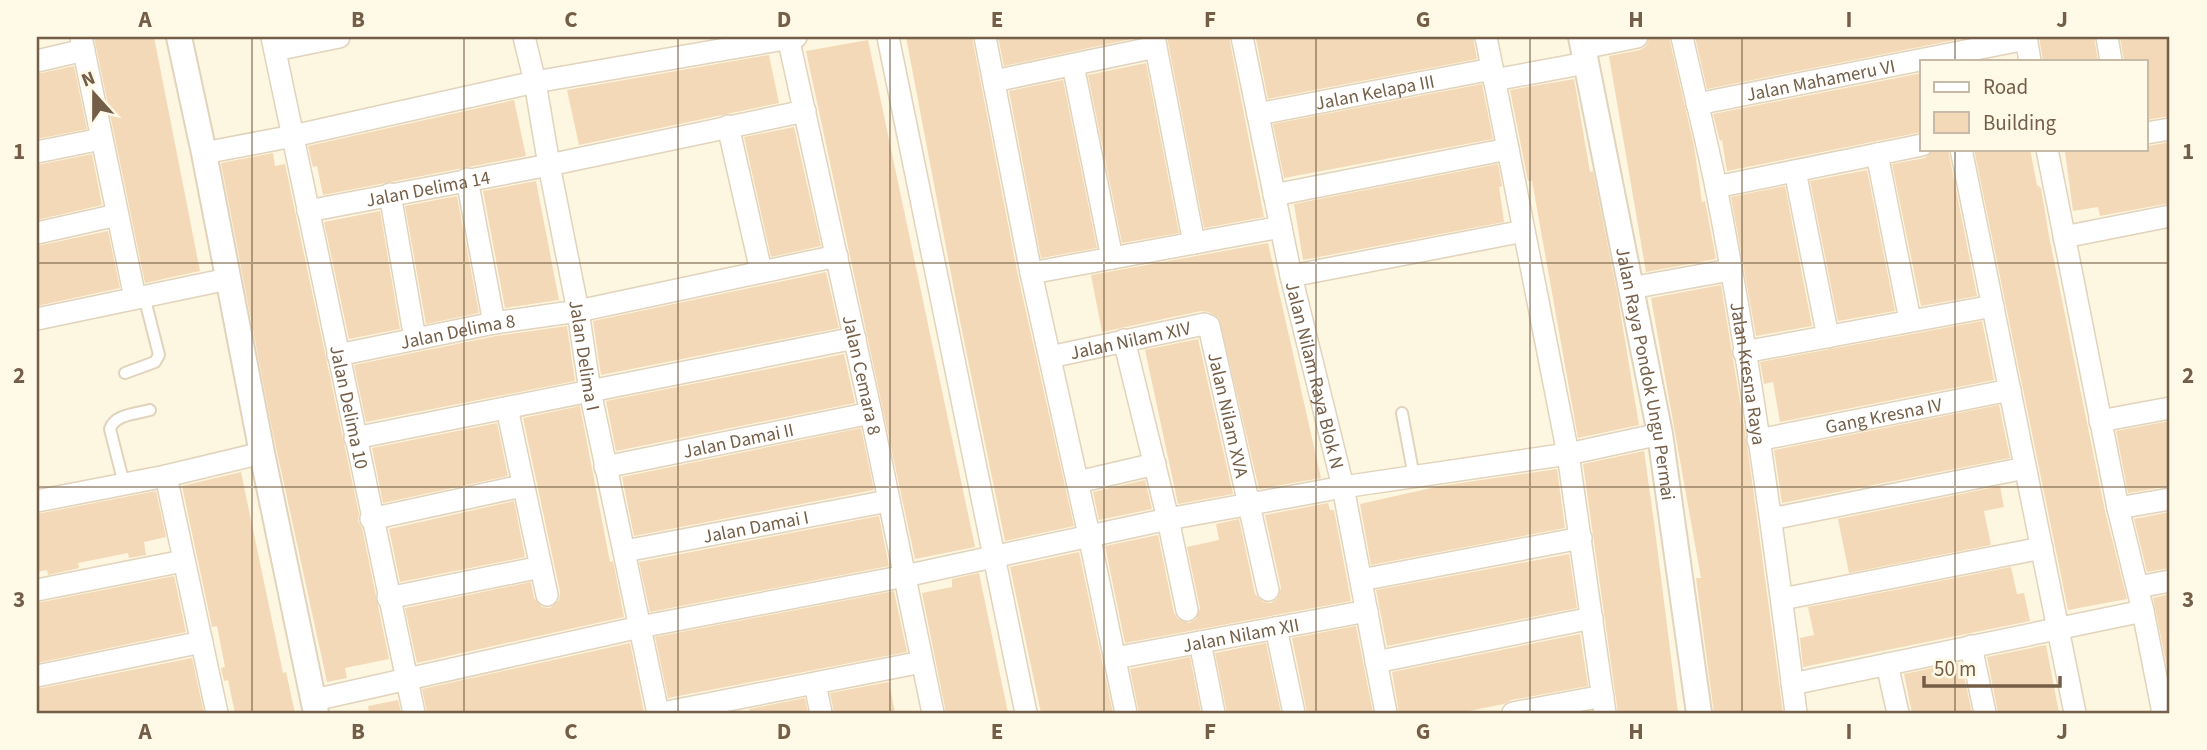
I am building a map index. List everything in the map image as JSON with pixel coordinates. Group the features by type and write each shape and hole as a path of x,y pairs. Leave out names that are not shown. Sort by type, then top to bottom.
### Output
{"street":[{"path":"179,37 315,706 407,678 1168,519 1343,487 1567,454 1660,434"},
{"path":"274,43 339,37"},
{"name":"Jalan Delima I","path":"524,37 535,82 605,467 660,713"},
{"path":"204,153 535,82 791,37"},
{"name":"Jalan Cemara 8","path":"791,37 933,713"},
{"path":"888,37 1026,713"},
{"path":"985,37 1031,274 1126,713"},
{"name":"Jalan Nilam Raya Blok N","path":"1242,37 1291,276 1343,487 1386,713"},
{"path":"1486,37 1567,454 1604,705 1513,713"},
{"name":"Jalan Kelapa III","path":"1258,114 1493,74 1637,37"},
{"name":"Jalan Kresna Raya","path":"1682,37 1716,187 1744,352 1771,519 1796,713"},
{"path":"2107,37 2111,60"},
{"path":"2026,38 2030,60"},
{"name":"Jalan Mahameru VI","path":"1697,104 2026,38"},
{"path":"994,81 1073,65 1155,42 1194,243"},
{"path":"37,61 83,43 117,215 139,297"},
{"name":"Jalan Delima 10","path":"274,43 371,519 414,713"},
{"name":"Jalan Raya Pondok Ungu Permai","path":"1583,49 1660,434 1699,713"},
{"path":"1073,65 1112,258"},
{"name":"Jalan Delima 14","path":"308,211 549,165 805,111"},
{"path":"728,126 761,271"},
{"path":"2148,134 2170,129"},
{"path":"37,152 101,139"},
{"path":"1716,187 1920,145"},
{"path":"1274,195 1508,149"},
{"path":"1961,150 2075,713"},
{"path":"2053,150 2064,237 2118,508 2143,611 2162,669 2163,713"},
{"path":"1877,155 1910,320"},
{"path":"1795,171 1828,337"},
{"path":"467,179 494,323"},
{"path":"390,194 415,339"},
{"path":"37,233 117,215"},
{"path":"2064,237 2170,216"},
{"path":"1031,274 1281,227"},
{"path":"1291,276 1524,231"},
{"name":"Jalan Delima 8","path":"338,355 494,323 578,311 837,256"},
{"path":"1632,288 1730,270"},
{"path":"37,319 228,279"},
{"path":"1744,352 1993,306"},
{"name":"Jalan Nilam XIV","path":"1050,357 1204,324 1209,326"},
{"name":"Jalan Nilam XVA","path":"1209,326 1251,503 1268,590"},
{"path":"355,438 855,338"},
{"path":"1124,340 1168,519 1187,610"},
{"name":"Gang Kresna IV","path":"1758,440 2010,390"},
{"path":"507,408 547,595"},
{"path":"2101,421 2170,408"},
{"name":"Jalan Damai II","path":"605,467 871,414"},
{"path":"37,502 262,453"},
{"path":"1078,482 1155,464"},
{"path":"1771,519 2025,468"},
{"path":"166,476 217,713"},
{"path":"371,519 522,486"},
{"path":"2118,508 2170,499"},
{"name":"Jalan Damai I","path":"625,551 888,501"},
{"path":"1361,580 1581,538"},
{"path":"1782,599 2042,548"},
{"path":"37,590 183,561"},
{"path":"388,598 541,567"},
{"path":"2138,587 2170,581"},
{"name":"Jalan Nilam XII","path":"1115,658 1367,611"},
{"path":"1792,684 2143,611"},
{"path":"1376,662 1592,618"},
{"path":"1276,628 1294,713"},
{"path":"37,676 202,642"},
{"path":"1200,642 1214,713"},
{"path":"1971,646 1985,713"},
{"path":"660,713 735,706 815,684 922,662"},
{"path":"1887,664 1898,713"},
{"path":"815,684 821,713"}],"lane":[{"path":"125,373 155,362 159,355 139,297"},
{"path":"124,484 110,429 112,422 150,410"},
{"path":"1402,413 1414,477"}],"building":[{"path":"94,37 154,37 200,271 145,283"},
{"path":"906,37 972,37 1018,276 1074,526 1005,541"},
{"path":"998,37 1141,37 1004,66"},
{"path":"1167,37 1229,37 1264,217 1204,228"},
{"path":"1473,37 1477,59 1268,99 1256,39"},
{"path":"1669,37 1716,259 1646,272 1609,56 1640,50 1650,38"},
{"path":"1695,37 1970,37 1707,89"},
{"path":"2039,37 2094,37 2098,60 2043,60"},
{"path":"2120,37 2170,37 2170,116 2148,120 2148,60 2124,60"},
{"path":"868,40 975,547 915,559 806,51"},
{"path":"769,55 779,103 579,145 567,90"},
{"path":"1146,63 1179,233 1122,243 1088,75"},
{"path":"74,66 87,129 37,139 37,74"},
{"path":"1920,73 1920,132 1727,171 1722,140 1720,141 1713,114"},
{"path":"1574,79 1590,172 1593,171 1617,292 1639,425 1578,438 1532,181 1528,181 1510,90"},
{"path":"1063,80 1097,248 1041,258 1009,91"},
{"path":"1482,84 1493,139 1284,178 1273,124"},
{"path":"514,100 526,156 323,195 317,166 313,167 308,146"},
{"path":"794,127 821,246 771,257 744,137"},
{"path":"2170,142 2170,203 2100,216 2098,207 2073,211 2065,152 2148,150 2148,146"},
{"path":"1934,150 1948,150 1977,296 1921,306 1892,164 1925,158"},
{"path":"1974,150 2030,150 2037,185 2041,188 2105,511 2127,599 2068,610"},
{"path":"273,153 275,166 285,164 389,659 345,668 347,678 327,682 271,424 221,163"},
{"path":"92,154 102,205 37,220 37,165"},
{"path":"1498,164 1504,222 1303,260 1294,204"},
{"path":"1867,170 1895,311 1838,321 1810,181"},
{"path":"536,181 559,300 505,308 483,191"},
{"path":"1785,186 1812,326 1756,336 1731,197"},
{"path":"457,196 479,313 426,324 405,206"},
{"path":"380,211 400,329 349,339 324,222"},
{"path":"108,231 120,288 37,306 37,246"},
{"path":"1268,243 1321,478 1259,489 1219,318 1201,311 1102,332 1091,275"},
{"path":"826,272 839,328 601,375 593,321"},
{"path":"1721,285 1748,451 1783,713 1714,713 1696,578 1701,578 1651,298"},
{"path":"1982,321 1994,380 1780,422 1773,382 1764,384 1760,362"},
{"path":"567,326 575,381 366,422 354,365 496,336"},
{"path":"1198,339 1233,494 1178,504 1145,350"},
{"path":"844,354 855,403 616,451 606,401"},
{"path":"1999,405 2010,458 1782,503 1774,450"},
{"path":"580,406 610,562 613,561 624,617 417,663 405,608 531,582 534,598 542,607 550,608 559,600 560,592 523,418"},
{"path":"2170,421 2170,486 2128,493 2116,431"},
{"path":"497,423 508,476 383,503 372,448"},
{"path":"861,428 874,490 634,536 622,477"},
{"path":"1644,451 1678,713 1618,713 1583,464"},
{"path":"1557,469 1565,528 1371,565 1360,504 1440,486"},
{"path":"241,472 283,673 286,672 295,713 235,713 228,680 224,681 221,668 225,667 217,626 212,627 182,486"},
{"path":"1145,480 1152,509 1099,520 1093,492"},
{"path":"2000,486 2004,507 1984,511 1991,545 1849,573 1838,519"},
{"path":"156,491 166,537 144,542 146,555 129,558 128,553 78,563 79,568 48,575 47,570 37,572 37,514"},
{"path":"514,501 525,557 400,582 389,529"},
{"path":"1328,503 1330,510 1334,510 1351,601 1125,643 1105,546 1158,535 1174,613 1178,619 1189,623 1196,619 1200,608 1187,547 1219,540 1216,524 1239,519 1255,594 1263,602 1271,603 1277,599 1281,588 1265,515"},
{"path":"2170,512 2170,568 2147,572 2134,519"},
{"path":"879,516 889,566 650,612 639,562"},
{"path":"1079,552 1113,713 1041,713 1010,567"},
{"path":"1569,554 1577,608 1387,646 1376,590"},
{"path":"2011,567 2017,594 2024,593 2030,621 1803,667 1800,638 1814,635 1808,607"},
{"path":"979,573 1008,713 946,713 922,593 952,587 952,579"},
{"path":"174,576 186,632 37,663 37,603"},
{"path":"894,591 907,652 668,698 655,637"},
{"path":"2170,594 2170,682 2153,598"},
{"path":"1356,626 1373,713 1307,713 1292,638"},
{"path":"1580,634 1588,686 1459,713 1399,713 1392,672"},
{"path":"630,643 644,712 427,713 422,689"},
{"path":"1266,643 1281,713 1227,713 1215,653"},
{"path":"2046,645 2059,713 1998,713 1987,657"},
{"path":"1190,657 1201,713 1139,713 1130,669"},
{"path":"192,658 204,713 37,713 37,689"},
{"path":"1961,662 1972,713 1912,713 1904,674"},
{"path":"889,682 895,713 834,713 830,693"},
{"path":"805,698 808,713 750,713 749,709"},
{"path":"398,700 401,713 369,713 368,706"}]}
